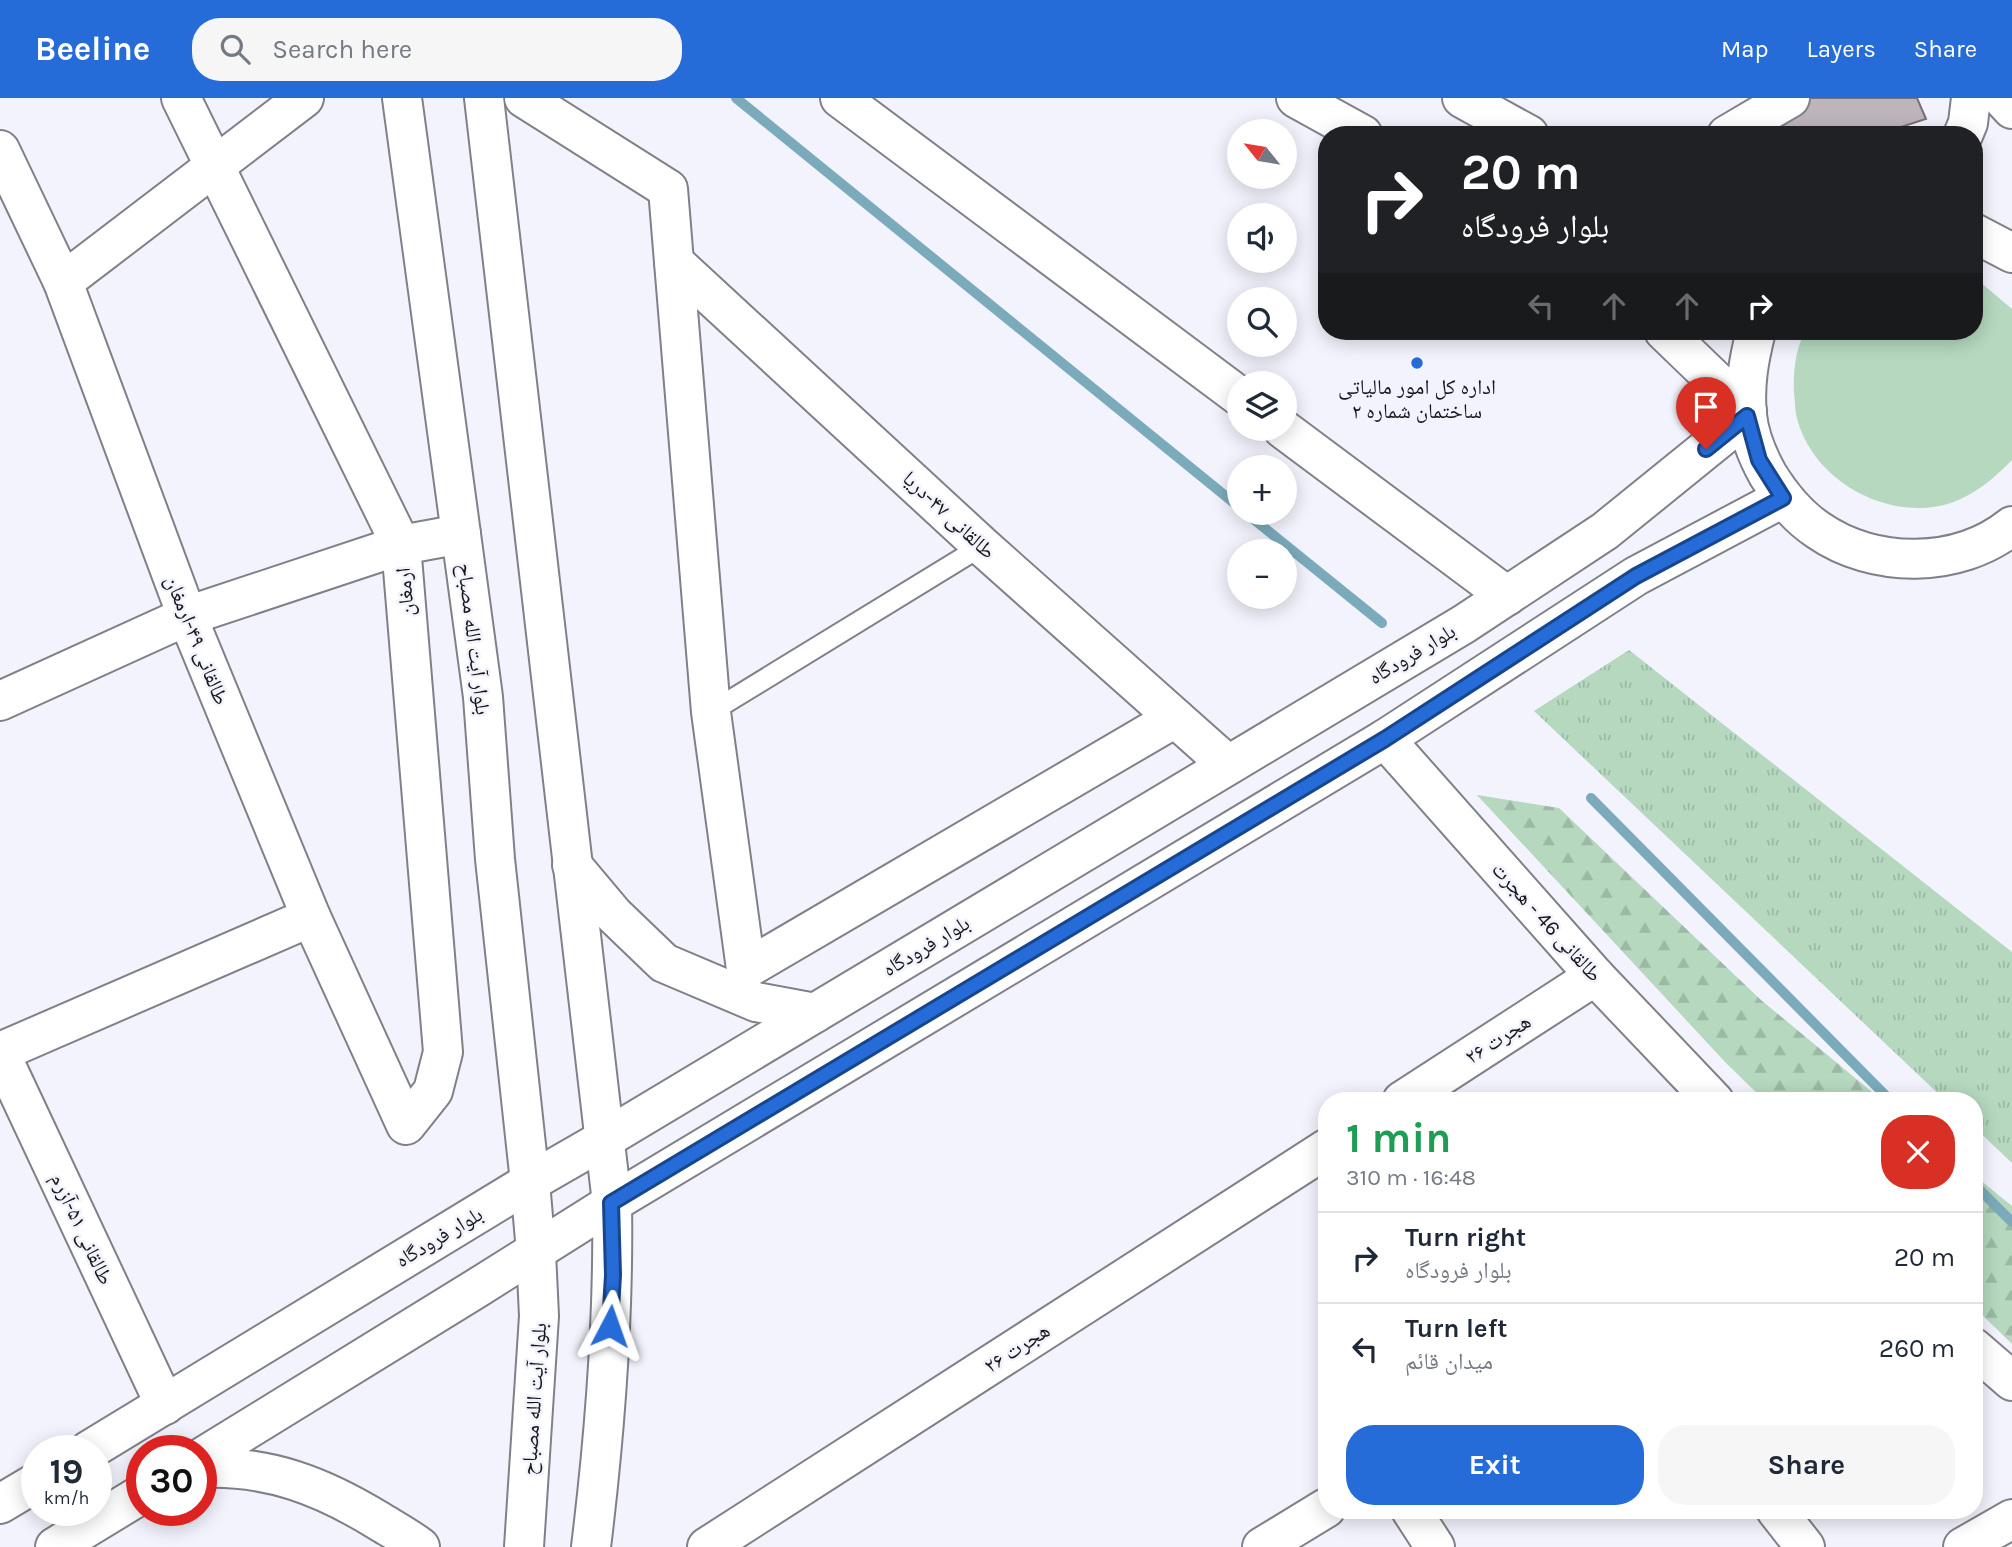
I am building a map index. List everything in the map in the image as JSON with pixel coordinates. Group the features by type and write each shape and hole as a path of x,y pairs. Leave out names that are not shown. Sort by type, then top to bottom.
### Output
{"street":[{"name":"ارمغان","path":"181,98 401,545 443,1052 433,1091 407,1125"},
{"path":"63,282 304,98"},
{"name":"بلوار آیت الله مصباح","path":"402,98 483,697 495,859 536,1252 539,1316 524,1547"},
{"path":"484,98 611,1203 613,1275 602,1454 592,1547"},
{"path":"524,98 668,189 711,712 746,969 1175,718"},
{"path":"840,98 1227,387"},
{"path":"1296,98 1347,126"},
{"path":"1462,98 1513,126"},
{"path":"1742,126 1790,98"},
{"path":"1967,126 1971,98"},
{"path":"2002,98 2012,108"},
{"name":"طالقانی ۴۹-ارمغان","path":"0,150 63,282 187,616 311,918 407,1125"},
{"path":"1983,238 2012,253"},
{"name":"طالقانی ۴۷-دریا","path":"674,262 982,546 1228,765"},
{"path":"1673,340 1747,414"},
{"path":"1754,340 1746,372 1747,414 1759,460 1783,498 1818,530 1860,551 1907,560 1954,555 2007,534"},
{"name":"بلوار فرودگاه","path":"112,1437 530,1182 1464,624 1605,531 1747,414"},
{"path":"1297,439 1507,596"},
{"path":"217,1448 611,1203 1394,734 1636,576 1783,498"},
{"path":"0,701 187,616 401,545 461,534"},
{"name":"طالقانی 46 - هجرت","path":"1394,734 1595,976 1705,1092"},
{"path":"572,864 614,915 664,963 756,1002 816,1013"},
{"path":"0,1052 311,918"},
{"name":"هجرت ۲۶","path":"1416,1092 1595,976"},
{"name":"طالقانی ۵۱-آزرم","path":"0,1052 165,1405"},
{"name":"هجرت ۲۶","path":"707,1547 1318,1154"},
{"path":"1983,1356 2012,1381"},
{"path":"217,1467 232,1467 278,1475 324,1489 419,1547"},
{"path":"0,1504 21,1492"},
{"path":"55,1547 126,1504"},
{"path":"1262,1547 1318,1513"},
{"path":"1416,1519 1435,1547"},
{"path":"1783,1519 1805,1547"},
{"path":"1963,1547 2012,1519"}],"lane":[{"path":"711,712 982,546"}],"green space":[{"path":"1983,285 2012,309 2012,460 1969,495 1951,503 1927,508 1902,507 1855,491 1817,459 1804,438 1796,414 1794,393 1794,369 1802,340 1983,340"},
{"path":"1629,650 2012,952 2012,1163 1983,1136 1983,1092 1936,1092 1534,711"},
{"path":"1477,795 1559,808 1761,1000 1872,1092 1756,1092"},
{"path":"1983,1182 2012,1206 2012,1344 1983,1316"}],"building":[{"path":"1802,98 1917,98 1926,119 1904,126 1759,126"}],"waterway":[{"path":"736,98 1227,497"},
{"path":"1261,525 1382,623"},
{"path":"1591,798 1882,1092"},
{"path":"1983,1193 2012,1222"}],"place":[{"name":"اداره کل امور مالیاتی ساختمان شماره ۲","path":"1417,363"}],"route":[{"path":"610,1326 613,1275 611,1203 1385,739 1636,576 1783,498 1759,460 1747,416 1706,449"}]}
